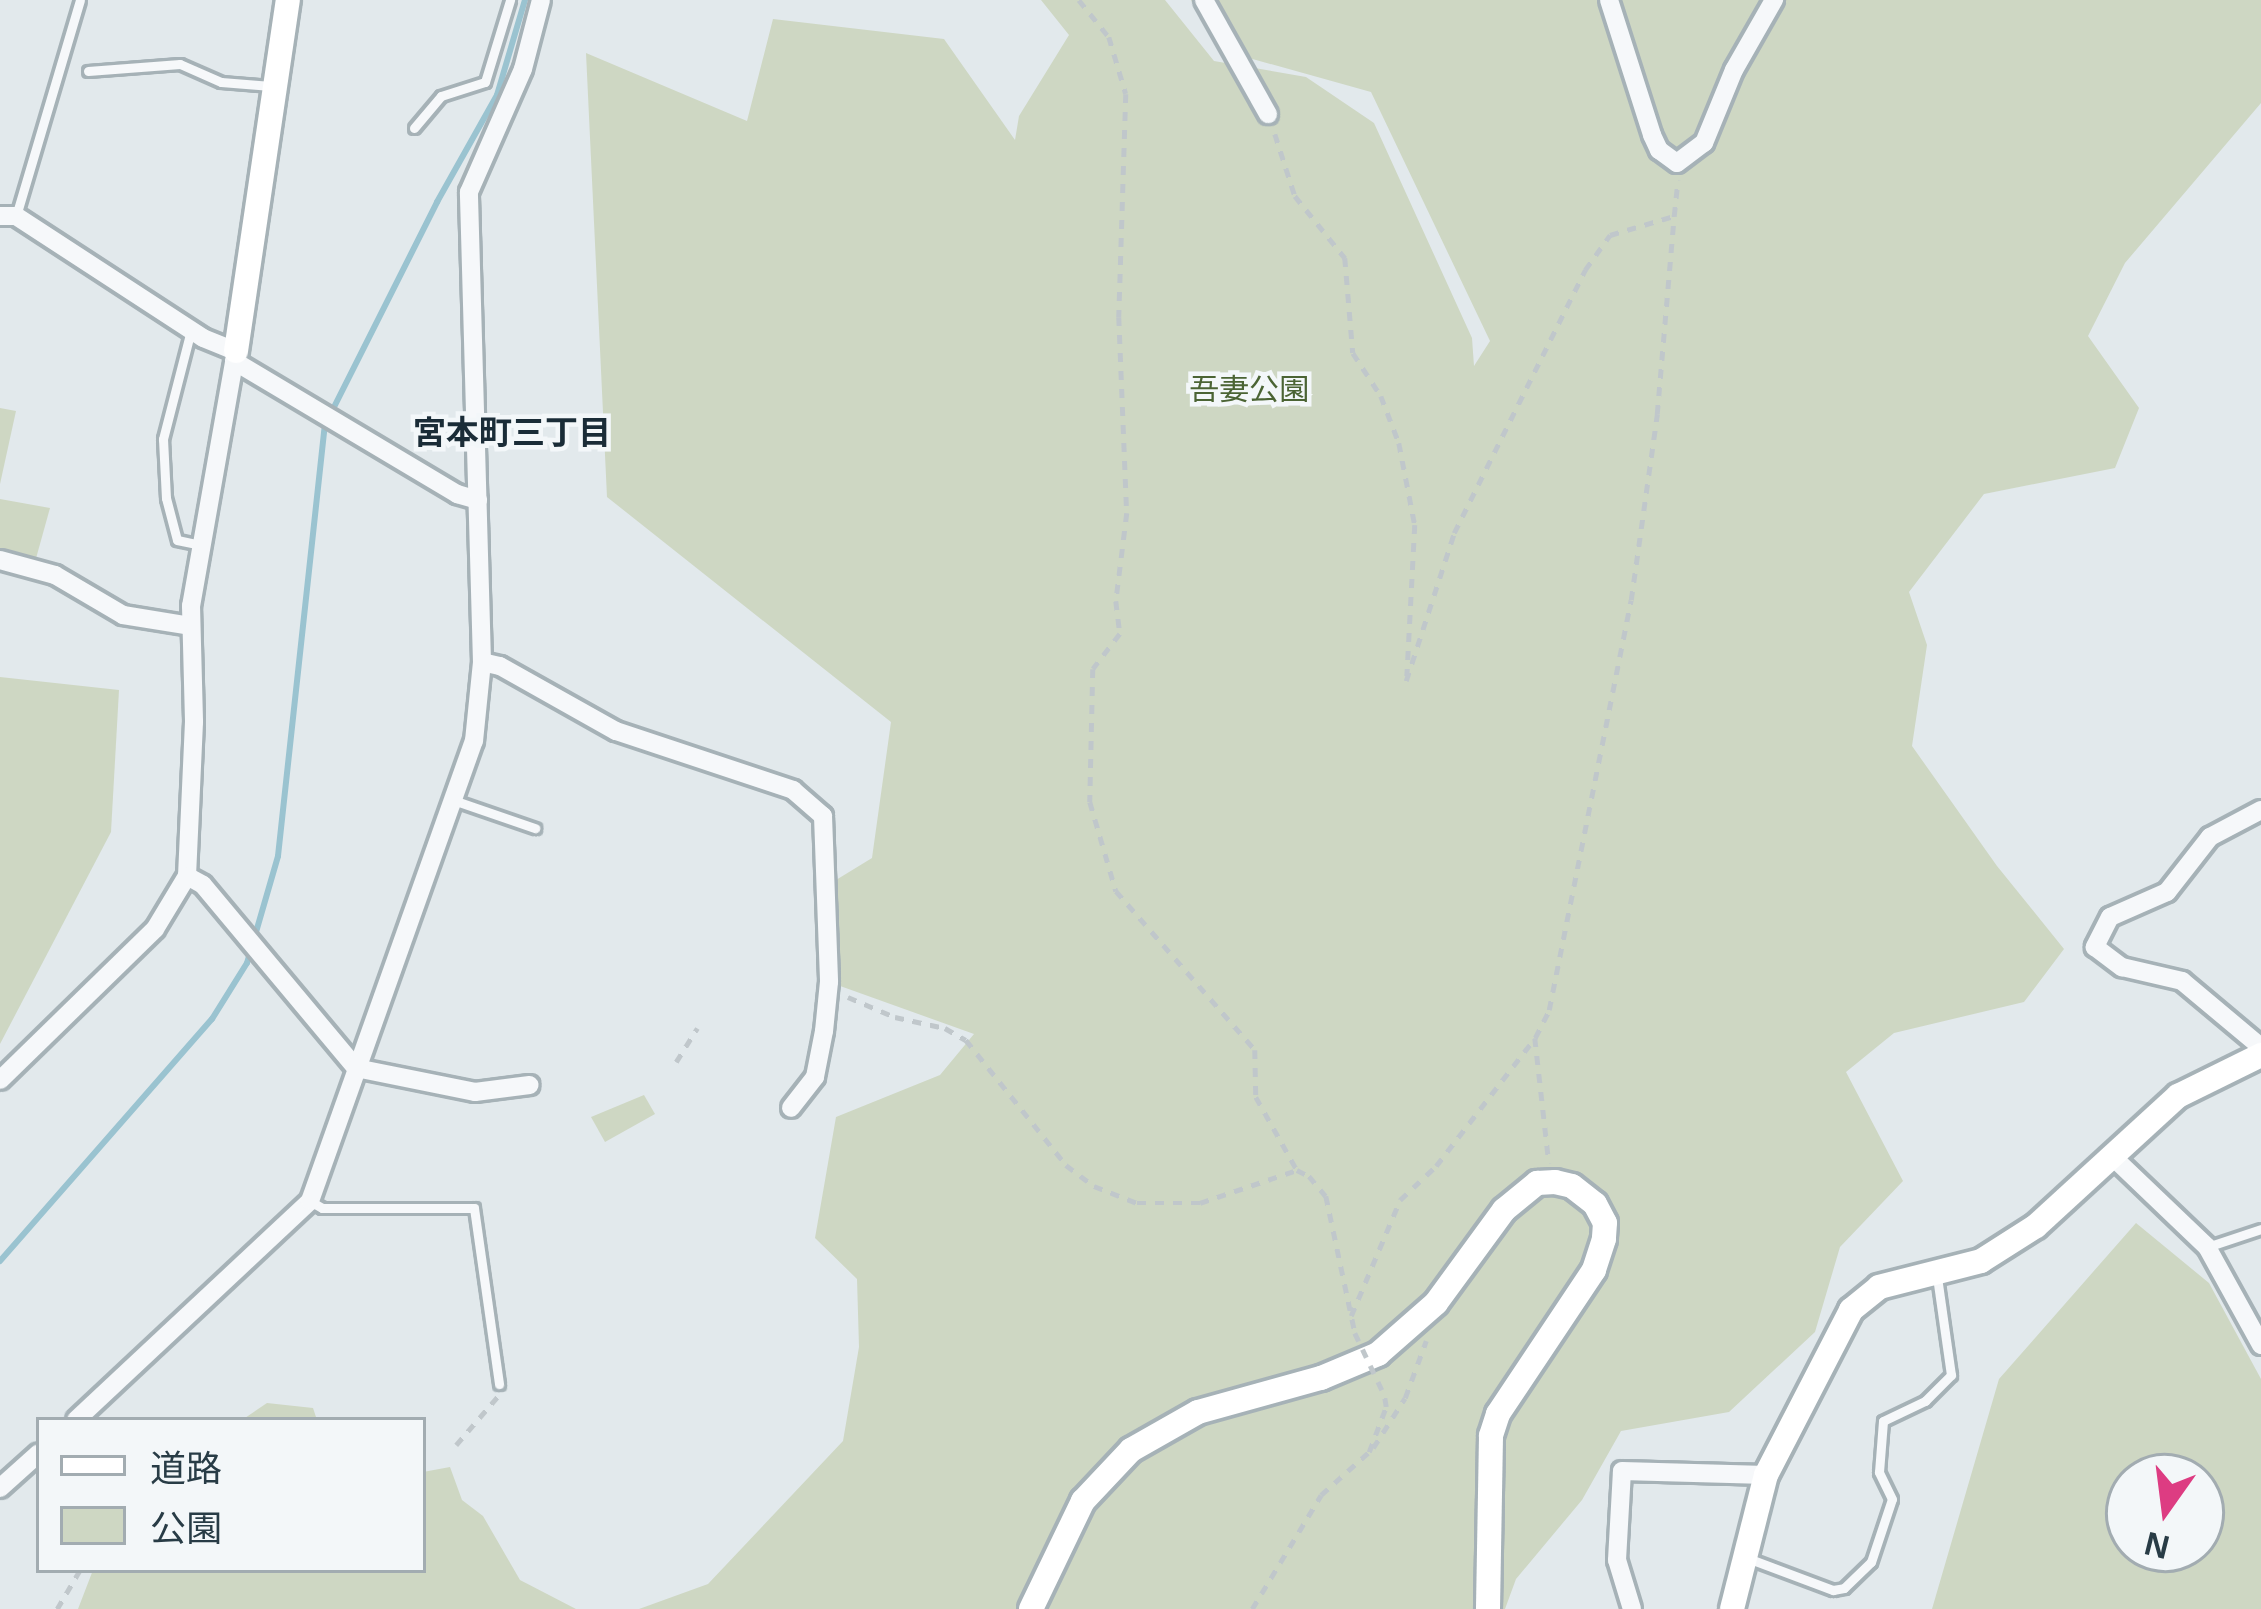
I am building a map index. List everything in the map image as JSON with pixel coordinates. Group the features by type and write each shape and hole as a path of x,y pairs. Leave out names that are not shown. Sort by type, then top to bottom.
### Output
{"street":[{"path":"0,1080 165,918 187,876 194,722 190,626 288,0"},
{"path":"79,1417 310,1201 480,720 470,191 523,69 541,0"},
{"path":"1204,0 1268,114"},
{"path":"1609,0 1652,135 1659,150 1677,163 1704,143 1734,70 1774,0"},
{"path":"8,216 457,494 478,500"},
{"path":"0,560 56,575 123,615 190,626"},
{"path":"482,662 500,666 616,730 757,776 814,804 827,834 827,991 819,1064 791,1108"},
{"path":"1732,1609 1766,1475 1851,1310 1879,1287 1981,1262 2036,1226 2178,1096 2261,1051 2182,982 2122,967 2095,947 2110,917 2167,892 2210,837 2261,810"},
{"path":"187,876 203,885 356,1068 475,1092 530,1085"},
{"path":"2114,1158 2207,1247 2261,1346"},
{"path":"1031,1609 1083,1501 1130,1450 1198,1412 1355,1366 1422,1316 1504,1210 1537,1183 1555,1182 1586,1194 1601,1212 1604,1239 1594,1270 1498,1414 1487,1455 1488,1609"},
{"path":"0,1488 36,1456"},
{"path":"1632,1609 1617,1560 1622,1471 1766,1475"}],"lane":[{"path":"8,216 80,0"},
{"path":"414,128 441,96 484,82 510,0"},
{"path":"88,71 180,64 221,82 274,87"},
{"path":"191,330 168,416 164,459 174,535 201,545"},
{"path":"453,800 536,828"},
{"path":"310,1201 322,1208 474,1208 499,1384"},
{"path":"2207,1247 2261,1229"},
{"path":"1745,1558 1833,1590 1844,1588 1871,1562 1892,1498 1879,1472 1883,1421 1925,1401 1951,1376 1936,1274"}],"path":[{"path":"1079,0 1109,37 1126,94 1119,317 1127,513 1116,601 1120,634 1093,669 1090,802 1116,891 1255,1050 1256,1097 1297,1170 1325,1196 1354,1333 1384,1394 1386,1407 1369,1452"},
{"path":"1268,114 1295,196 1345,258 1353,353 1382,396 1399,443 1414,525 1406,681 1454,533 1597,248 1626,228 1674,217"},
{"path":"1351,1316 1400,1200 1436,1166 1535,1038 1549,1010 1628,618 1657,414 1677,163"},
{"path":"827,991 895,1017 945,1028 966,1040 1066,1166 1094,1186 1137,1203 1200,1203 1297,1170"},
{"path":"676,1062 697,1028"},
{"path":"1535,1038 1550,1165 1540,1170 1537,1183"},
{"path":"1252,1609 1322,1496 1389,1428 1422,1360 1427,1340 1422,1316"},
{"path":"456,1445 491,1410 499,1384"},
{"path":"57,1609 78,1573"}],"green space":[{"name":"吾妻公園","path":"1041,0 1165,0 1214,61 1306,77 1374,123 1472,338 1474,366 1490,341 1371,92 1224,51 1191,0 2261,0 2261,103 2125,263 2088,336 2139,408 2115,468 1984,494 1909,592 1927,645 1912,746 1997,866 2064,949 2024,1002 1894,1033 1846,1072 1903,1181 1840,1247 1815,1332 1729,1412 1621,1431 1582,1500 1516,1579 1505,1609 639,1609 708,1584 843,1441 859,1347 857,1279 815,1238 836,1117 940,1075 974,1034 829,982 836,880 872,858 891,722 607,497 586,53 747,121 773,19 944,39 1015,140 1019,116 1069,35"},
{"path":"0,408 16,411 0,484"},
{"path":"0,499 50,508 35,562 0,554"},
{"path":"0,677 119,690 111,832 0,1044"},
{"path":"644,1095 655,1114 605,1142 591,1117"},
{"path":"2136,1223 2209,1283 2261,1379 2261,1609 1932,1609 1999,1379"},
{"path":"267,1403 313,1408 316,1417 246,1417"},
{"path":"450,1467 462,1500 483,1516 520,1580 576,1609 78,1609 92,1573 426,1573 426,1471"}],"waterway":[{"path":"0,1261 212,1019 247,963 278,856 325,425 437,202 497,95 525,0"}],"district":[{"name":"宮本町三丁目","path":"512,433"}]}
